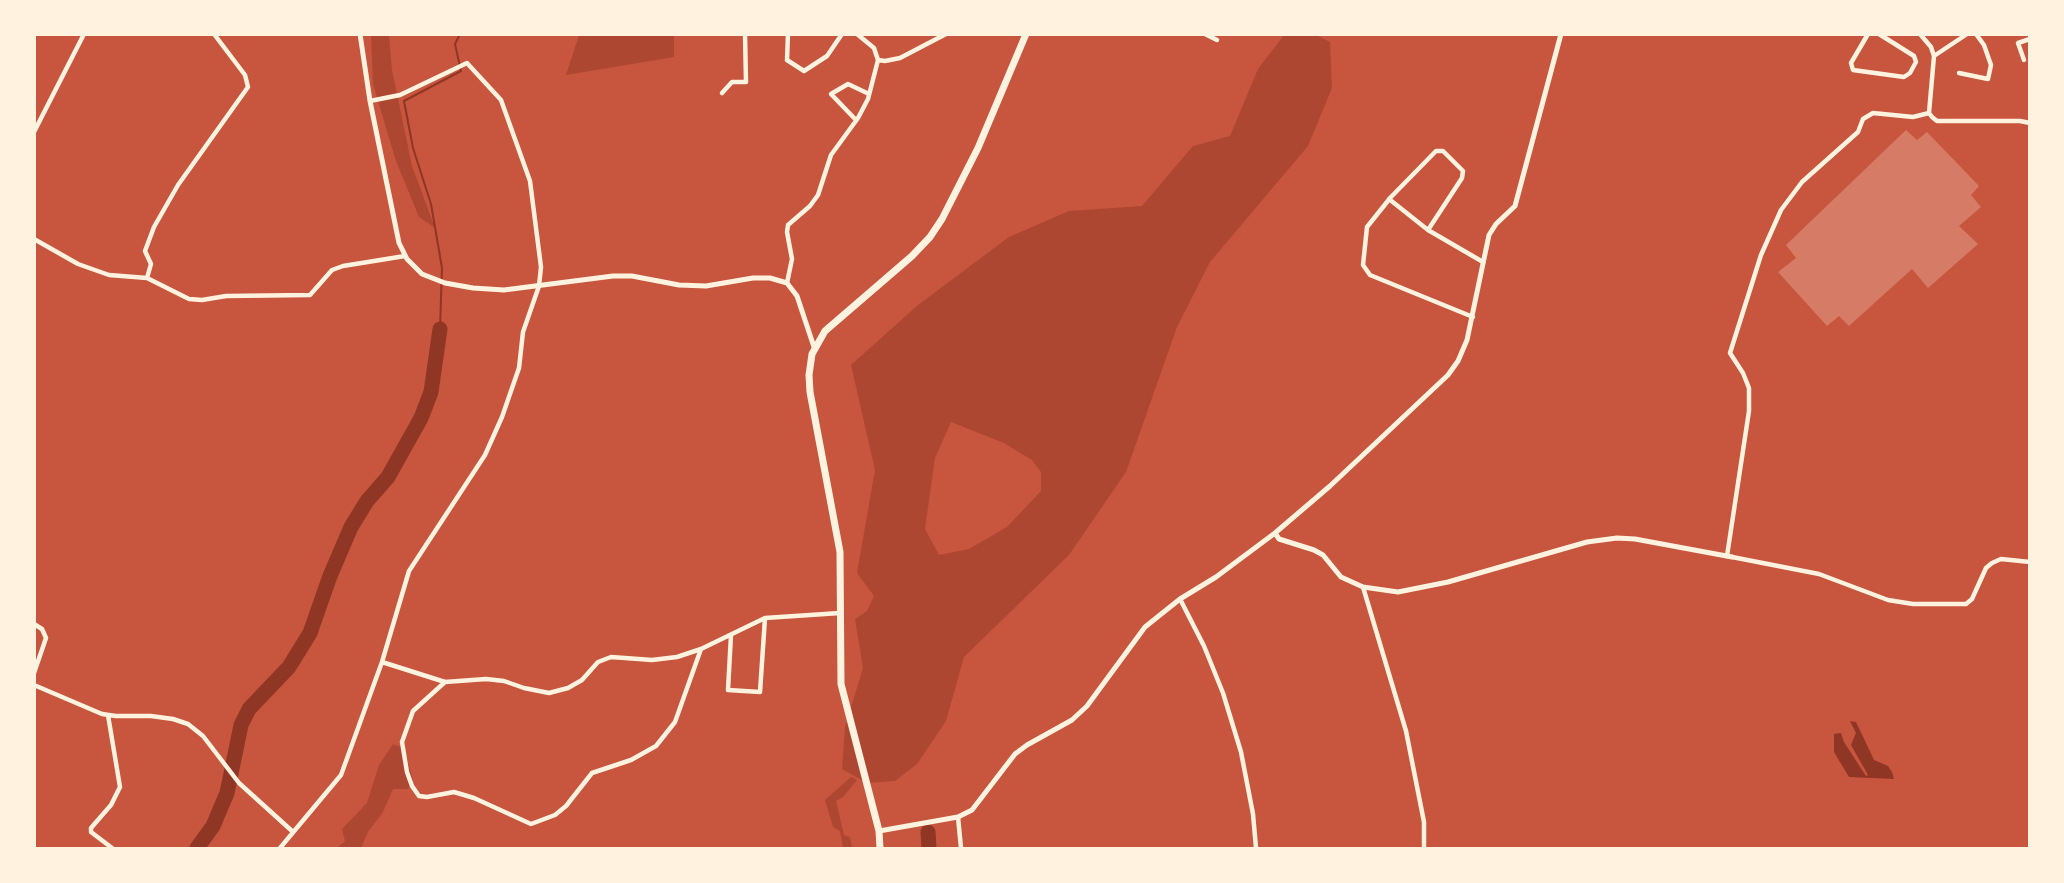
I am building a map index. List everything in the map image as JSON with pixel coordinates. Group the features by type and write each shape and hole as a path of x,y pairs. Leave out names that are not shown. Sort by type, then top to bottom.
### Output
{"main road":[{"path":"880,849 879,831 841,684 841,569 838,533 810,392 809,375 814,347 825,331 912,256 930,237 942,219 978,148 1026,34"}],"street":[{"path":"34,132 84,34"},
{"path":"147,278 151,264 145,251 154,227 178,185 248,87 245,75 214,34"},
{"path":"360,34 370,101 399,243 405,256 422,274 445,283 504,290 613,276 632,276 679,285 706,286 753,278 770,278 787,283 797,296 814,347"},
{"path":"722,93 732,82 746,82 745,34"},
{"path":"788,34 788,60 804,71 827,56 842,34"},
{"path":"787,283 792,259 787,232 789,225 810,206 818,195 831,155 856,120 869,94 878,60 874,48 857,34"},
{"path":"878,60 900,58 946,34"},
{"path":"1206,34 1217,40"},
{"path":"879,831 957,817 972,810 1015,754 1072,720 1088,706 1145,627 1180,599 1216,578 1275,533 1330,486 1438,386 1458,361 1467,340 1489,235 1496,224 1515,206 1561,34"},
{"path":"1868,34 1851,63 1853,70 1904,77 1910,73 1916,62 1914,56 1879,34"},
{"path":"1920,34 1931,47 1934,56 1929,113"},
{"path":"1934,56 1967,34"},
{"path":"1959,73 1988,79 1991,65 1984,45 1976,34"},
{"path":"2024,60 2018,43 2030,39"},
{"path":"280,849 292,831 341,775 382,662 409,571 485,455 502,417 519,368 523,332 539,286 541,267 530,181 501,100 467,63 400,95 370,101"},
{"path":"856,120 831,94 848,84 869,94"},
{"path":"1729,556 1749,399 1749,388 1743,373 1730,353 1761,255 1781,210 1802,182 1858,132 1863,119 1873,113 1913,117 1929,113"},
{"path":"1929,113 1937,121 2030,123"},
{"path":"1428,230 1462,178 1463,171 1443,151 1436,151 1389,200 1367,227 1363,265 1370,275 1473,317"},
{"path":"1389,200 1428,230 1483,262"},
{"path":"34,239 78,264 109,275 147,278 189,298 202,300 226,296 310,295 332,270 343,266 405,256"},
{"path":"1275,533 1280,539 1323,555 1341,577 1363,587 1398,592 1438,584 1565,547 1617,538 1635,539 1819,574 1888,600 1913,604 1966,604 1972,599 1986,568 1992,563 2001,559 2030,562"},
{"path":"1363,587 1406,731 1424,822 1424,849"},
{"path":"1180,599 1204,646 1223,693 1241,752 1253,814 1256,849"},
{"path":"382,662 445,682 486,679 504,681 549,693 568,688 582,680 598,662 611,657 652,660 677,657 701,649 765,618 840,613"},
{"path":"731,635 728,690 760,692 765,618"},
{"path":"34,624 42,629 46,638 34,673"},
{"path":"445,682 413,711 402,742 406,772 412,786 419,796 427,797 454,792 474,798 531,824 555,815 566,806 592,773 632,760 656,746 675,722 701,649"},
{"path":"34,686 108,716 151,716 188,724 203,736 239,783 292,831"},
{"path":"108,716 120,787 111,805 91,828 91,832 112,849"},
{"path":"957,817 961,849"}],"shaded area":[{"path":"371,35 389,35 392,70 412,166 435,228 419,217 396,161 373,84"},
{"path":"579,35 674,35 674,57 566,75"},
{"path":"1284,35 1316,35 1330,42 1332,88 1308,146 1210,262 1177,327 1126,472 1069,555 964,657 946,721 917,764 895,781 867,783 842,769 845,727 863,668 855,619 867,611 874,596 857,573 875,470 851,365 918,305 1009,237 1069,211 1142,206 1193,146 1230,136 1258,69","holes":["951,422 1004,443 1032,460 1041,472 1041,491 1007,527 969,549 939,555 925,529 935,458"]},
{"path":"1850,721 1856,722 1874,760 1888,766 1894,779 1849,777 1834,752 1834,734 1841,733 1844,742 1866,776 1868,775 1851,745 1856,733"},
{"path":"393,744 404,748 413,780 408,789 393,789 383,812 368,832 361,848 337,848 345,841 342,829 367,803 379,765"},
{"path":"851,777 857,780 843,797 836,801 844,835 850,837 852,848 843,848 840,831 833,827 825,800"}],"building":[{"path":"1906,130 1917,140 1927,132 1979,186 1971,195 1981,207 1959,226 1978,244 1928,288 1912,269 1849,326 1839,316 1827,326 1778,272 1796,258 1786,245"}],"waterway":[{"path":"440,329 442,268 431,204 413,148 404,101 461,71 455,44 460,34"},
{"path":"197,848 213,826 227,793 241,725 249,709 289,667 310,633 330,576 351,527 367,501 388,477 421,418 431,392 440,329"},
{"path":"928,832 929,848"}]}
